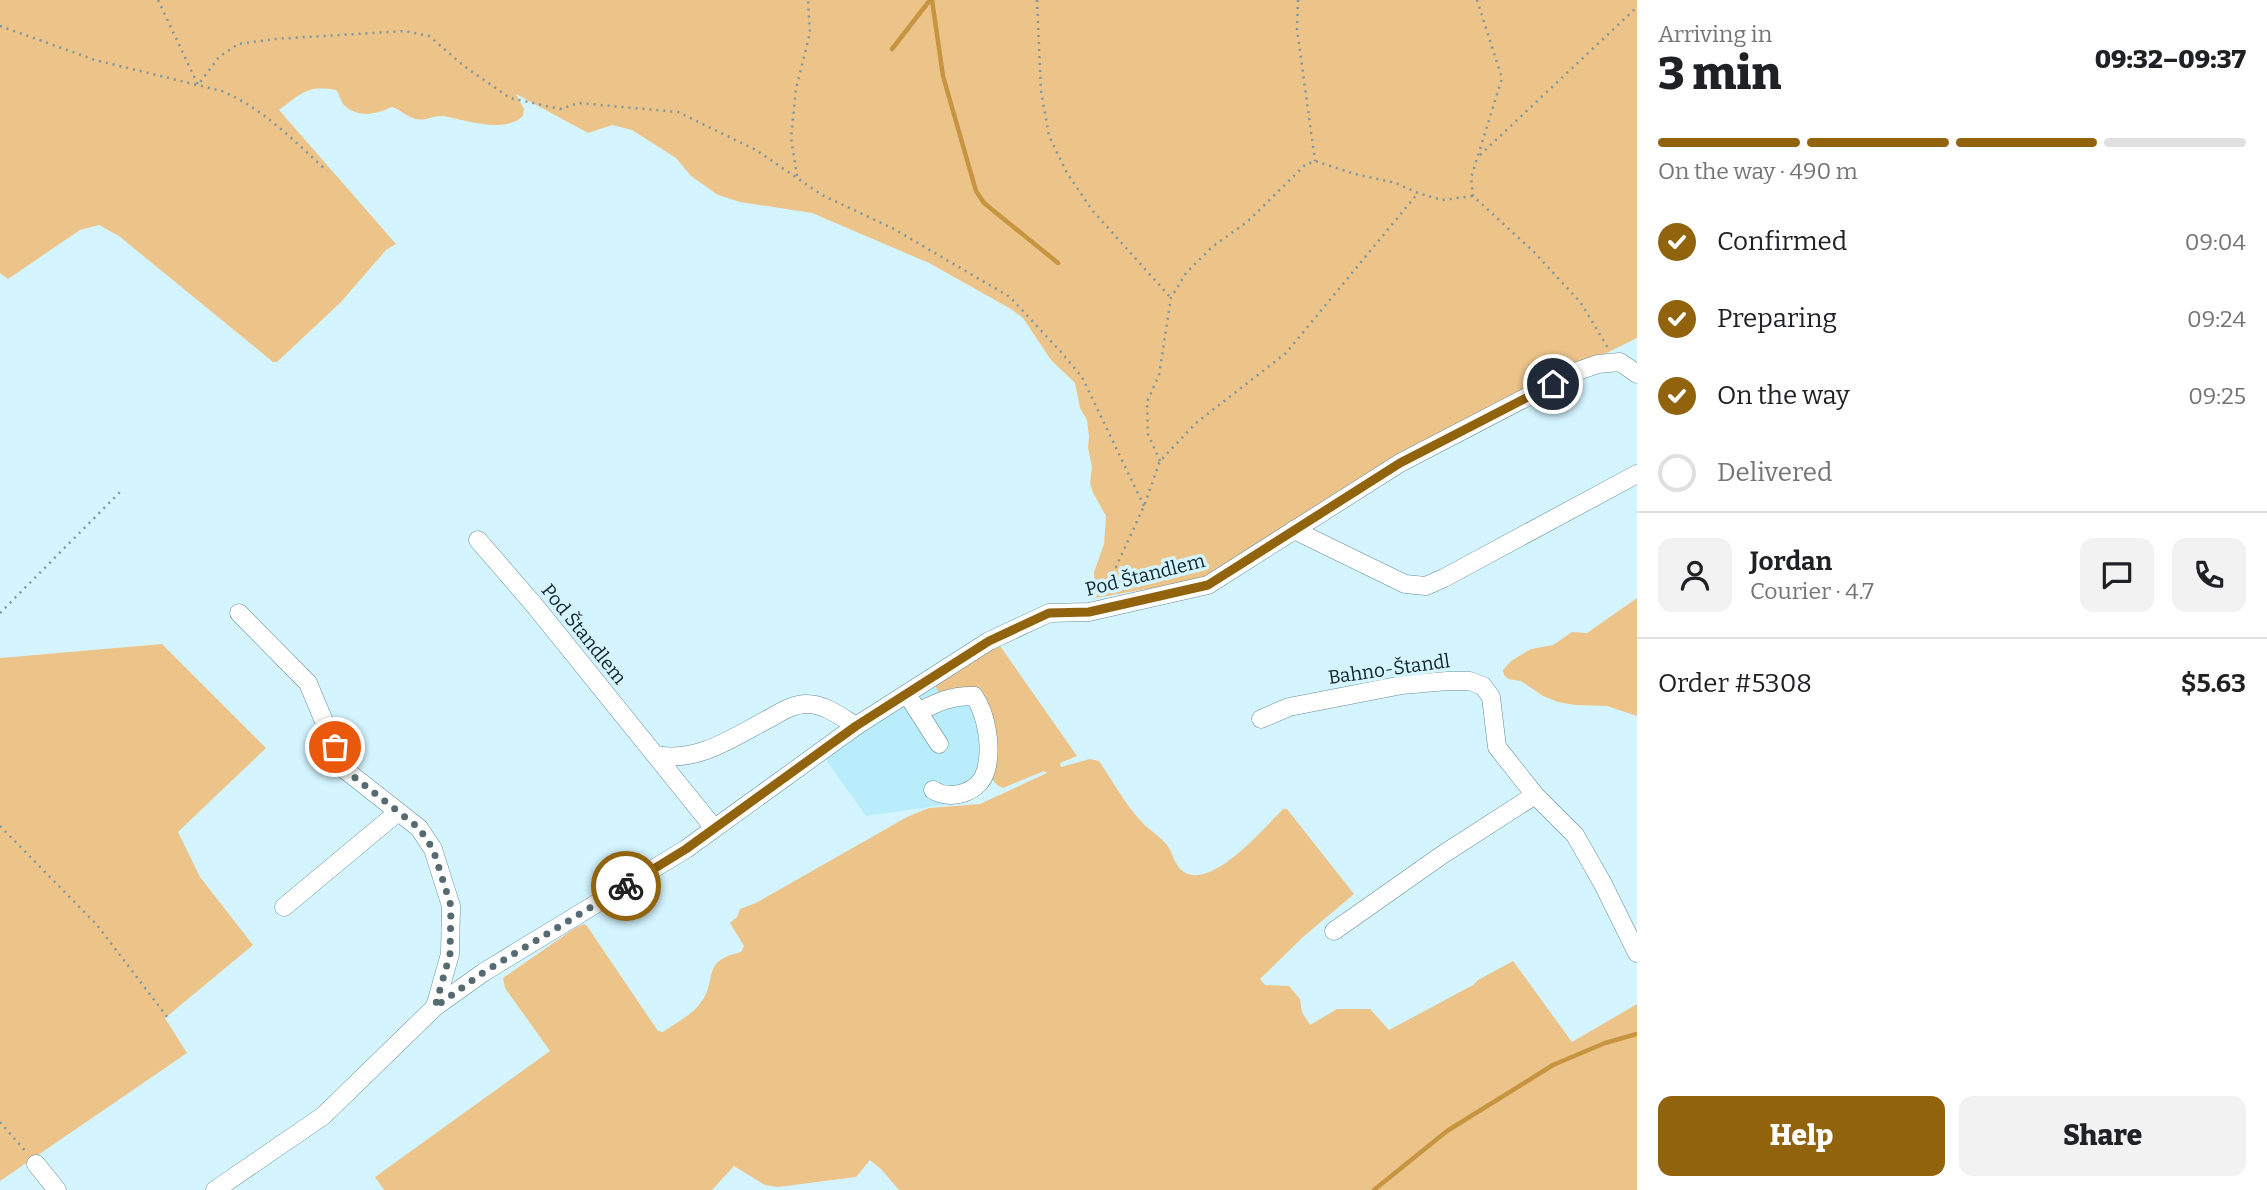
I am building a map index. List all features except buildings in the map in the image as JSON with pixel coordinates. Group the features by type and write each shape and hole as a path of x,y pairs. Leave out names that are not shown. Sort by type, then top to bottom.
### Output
{"street":[{"path":"1620,362 1637,374"},
{"name":"Pod Štandlem","path":"215,1190 323,1116 435,1007 484,972 686,849 856,726 989,641 1049,613 1089,612 1208,585 1400,463 1575,372 1598,364 1620,362"},
{"path":"1294,530 1405,584 1426,586 1637,474"},
{"name":"Pod Štandlem","path":"478,540 657,755 714,828"},
{"name":"Pod Štandlem","path":"239,613 308,683 344,769 419,828 433,849 451,906 450,954 435,1007"},
{"name":"Bahno-Štandl","path":"1261,719 1289,706 1402,685 1470,681 1483,686 1491,697 1497,747 1535,794 1575,835 1637,953"},
{"path":"906,693 939,744"},
{"path":"919,712 942,700 963,695 974,696 982,708 988,733 986,771 980,781 967,792 956,796 940,794 933,790"},
{"path":"657,755 673,758 694,755 789,708 807,704 824,708 856,726"},
{"path":"1334,931 1535,794"},
{"path":"284,907 398,813"},
{"path":"36,1164 57,1190"}],"path":[{"path":"158,0 198,85"},
{"path":"797,177 791,138 796,89 810,33 808,0"},
{"path":"1037,0 1041,91 1049,135 1068,173 1092,210 1171,298"},
{"path":"1298,0 1297,29 1315,161"},
{"path":"1477,0 1502,78 1471,178 1473,196 1534,252 1581,303 1602,340 1620,362"},
{"path":"1478,158 1637,7"},
{"path":"0,26 95,60 222,91 265,115 327,171"},
{"path":"198,85 219,58 238,44 275,39 405,31 429,36 464,66 510,98 560,109 579,103 678,112 756,150 822,195 894,229 1010,297 1082,377 1144,506"},
{"path":"1160,461 1148,433 1147,402 1159,375 1171,298 1186,273 1212,247 1247,222 1305,165 1315,161 1396,183 1443,200 1473,196"},
{"path":"1089,612 1110,580 1144,506 1160,461 1196,423 1286,353 1418,193"},
{"path":"0,613 121,491"},
{"path":"0,826 97,925 168,1018"},
{"path":"0,1122 36,1164"}],"shaded area":[{"path":"0,0 1637,0 1637,338 1416,447 1216,577 1095,598 1094,572 1104,544 1106,516 1090,483 1092,467 1087,420 1080,408 1075,383 1051,360 1023,318 929,263 812,213 740,202 718,195 691,176 676,158 632,130 612,125 588,133 516,94 524,109 523,116 506,124 496,125 443,116 416,119 392,107 362,114 344,105 336,90 326,89 305,92 279,110 396,244 386,250 341,302 277,362 273,362 119,236 99,225 80,230 8,279 0,273"},
{"path":"1637,598 1637,716 1607,706 1558,702 1543,696 1521,681 1508,679 1504,675 1503,670 1511,661 1531,649 1553,645 1572,632 1587,633"},
{"path":"998,643 1077,756 1060,763 1061,767 1090,759 1099,761 1142,823 1167,845 1184,872 1196,875 1223,865 1251,842 1283,809 1287,809 1354,894 1303,937 1260,979 1265,985 1289,986 1300,999 1302,1012 1310,1025 1337,1009 1370,1009 1389,1030 1513,961 1572,1042 1637,1004 1637,1190 899,1190 870,1160 856,1177 778,1187 765,1185 734,1166 712,1190 384,1190 375,1177 550,1051 505,988 503,978 575,928 584,924 587,926 658,1031 663,1032 699,1005 719,961 741,952 744,946 730,923 737,917 740,909 756,903 907,817 929,808 980,804 1047,773 1044,771 1003,788 997,785 992,779 994,726 984,696 940,695 935,685"},
{"path":"162,644 266,748 178,832 200,877 253,945 165,1018 187,1053 0,1181 0,658"},
{"path":"935,685 984,696 990,706 995,731 993,780 990,786 979,795 957,803 866,816 824,757"}],"waterway":[{"path":"892,49 930,0"},
{"path":"932,0 943,76 976,191 984,203 1058,263"},
{"path":"1374,1190 1447,1131 1553,1065 1605,1043 1637,1034"}],"way so far":[{"path":"335,747 344,769 419,828 433,849 451,906 450,954 435,1007 484,972 626,886"}],"route":[{"path":"626,886 686,849 856,726 989,641 1049,613 1089,612 1208,585 1400,463 1553,384"}]}
